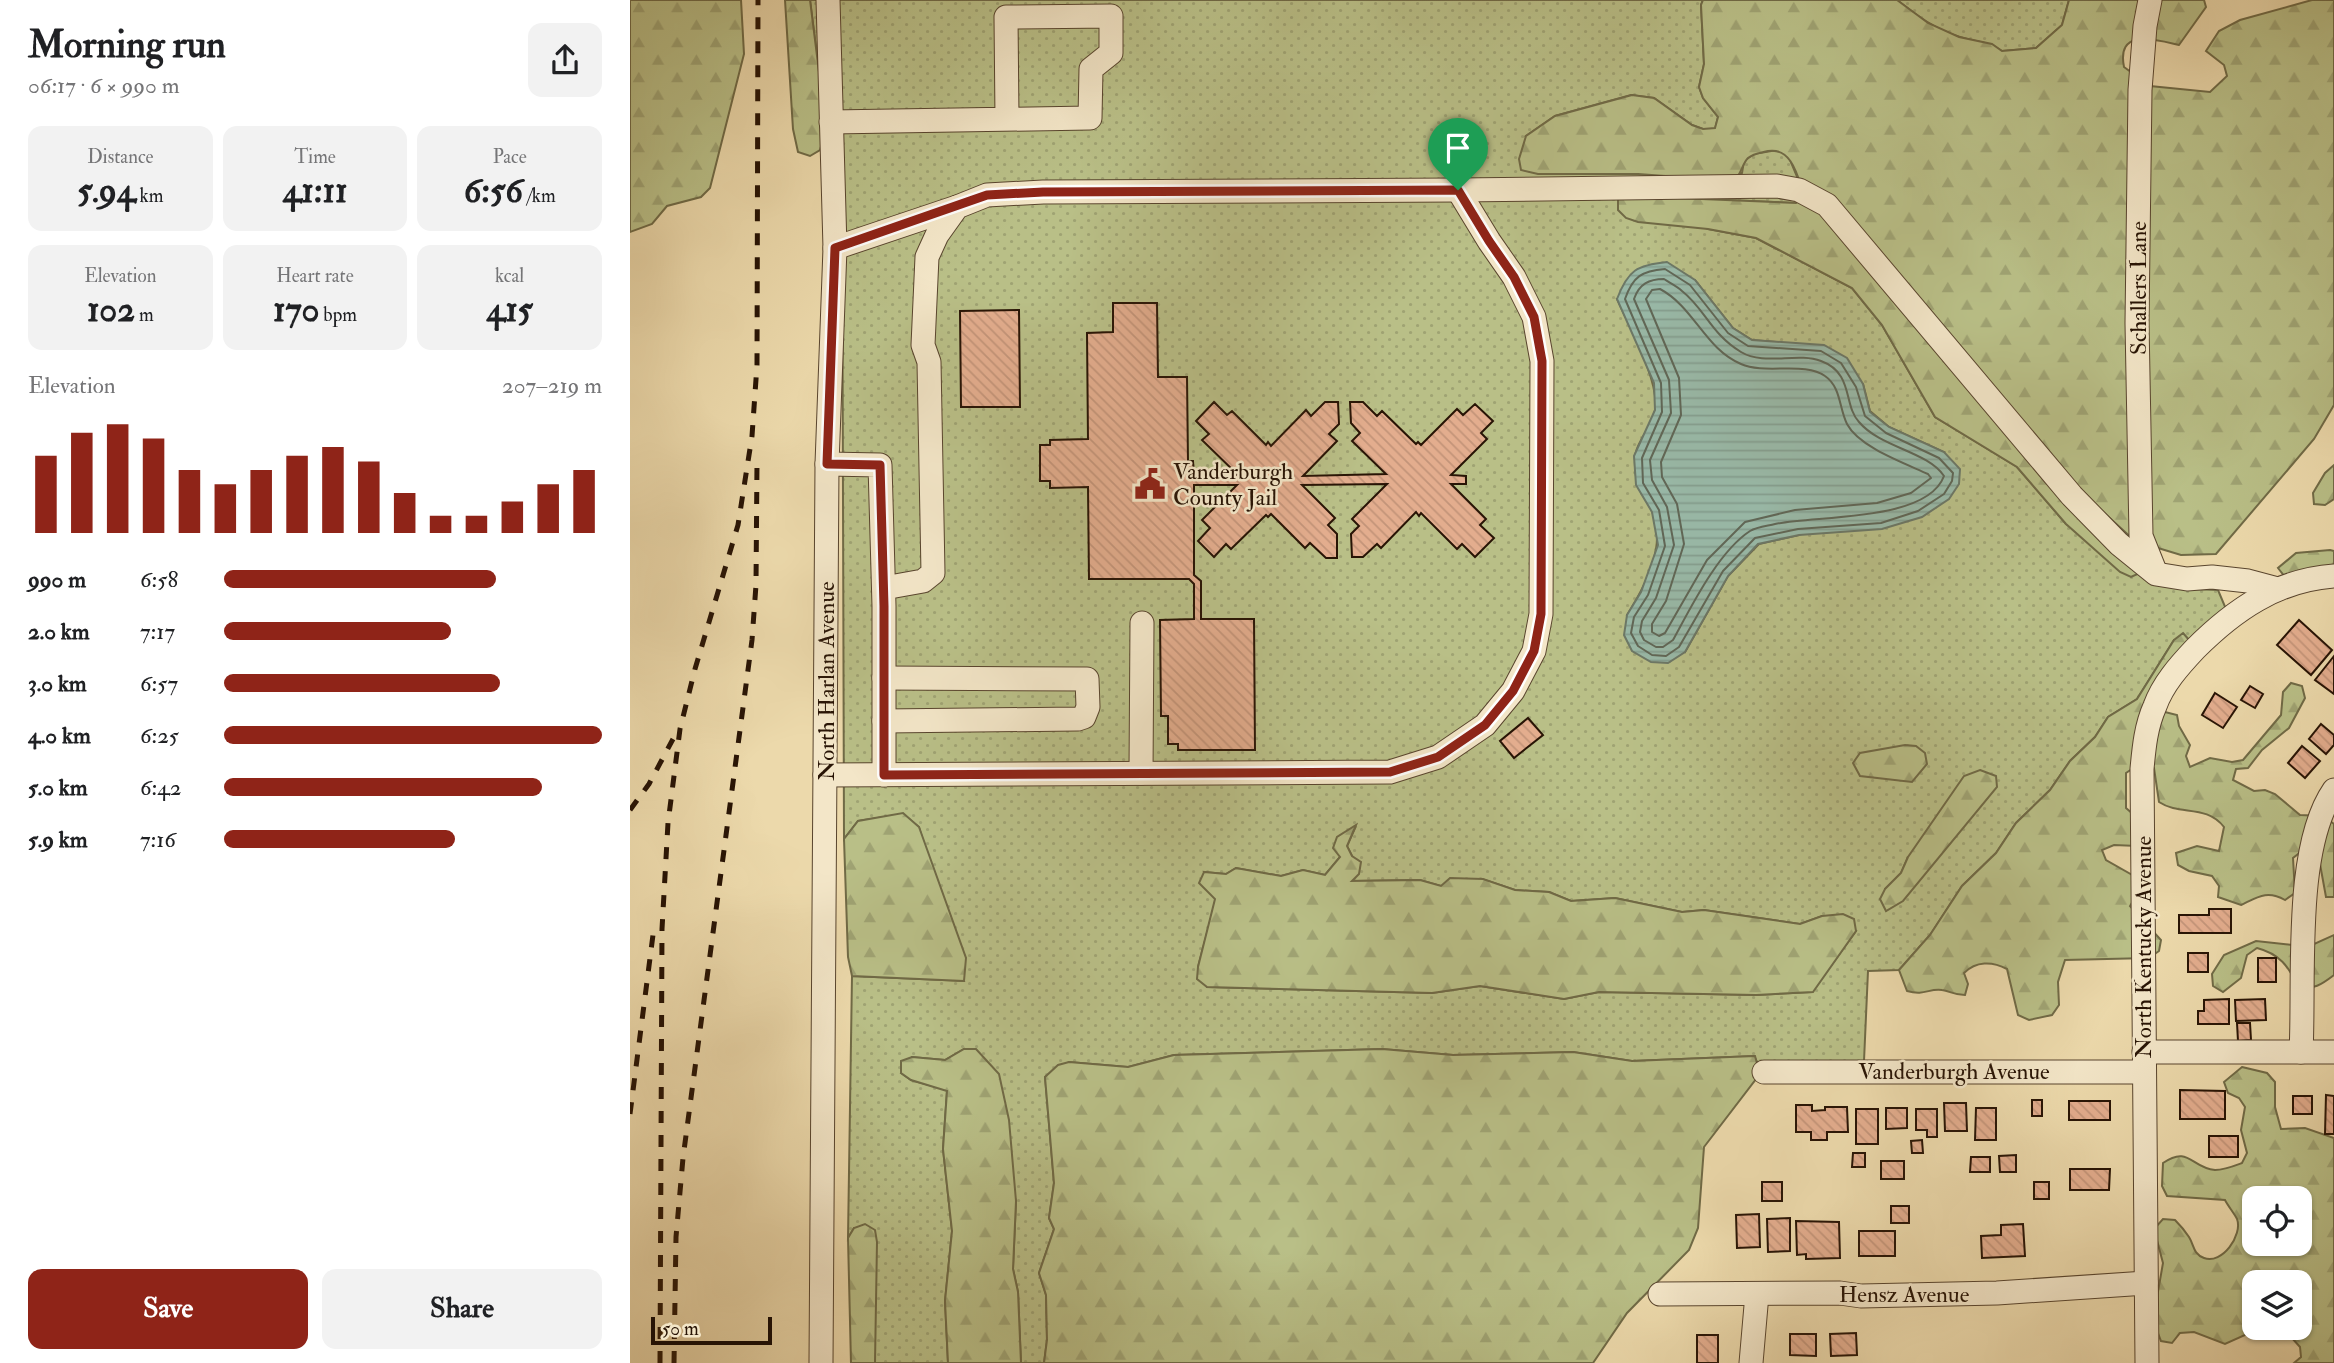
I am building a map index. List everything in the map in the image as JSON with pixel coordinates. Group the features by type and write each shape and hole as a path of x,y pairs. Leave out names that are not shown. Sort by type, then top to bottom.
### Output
{"street":[{"name":"North Harlan Avenue","path":"821,1363 827,464 835,248 828,0"},
{"name":"Schallers Lane","path":"2150,0 2140,90 2137,323 2141,536 2156,573"},
{"path":"831,122 1090,118 1091,69 1111,53 1111,16 1006,17 1007,119"},
{"path":"835,248 987,195 1043,192 1777,186 1799,190 1827,205 2072,496 2119,544 2156,573 2187,579 2212,577 2248,580 2278,589"},
{"path":"825,775 1390,772 1438,757 1485,725 1513,691 1534,651 1541,614 1542,361 1534,317 1514,277 1458,190"},
{"path":"884,588 923,581 933,573 929,362 923,345 927,257 937,235 957,207"},
{"path":"827,464 880,465 884,588 884,775"},
{"name":"North Kentucky Avenue","path":"2147,1363 2142,769 2150,720 2162,690 2184,660 2232,615 2256,599 2278,589 2306,579 2334,576"},
{"path":"1141,773 1142,622"},
{"path":"884,678 1087,679 1088,707 1084,717 1078,719 884,721"},
{"path":"2301,1052 2307,882 2315,831 2323,806 2334,790"},
{"name":"Vanderburgh Avenue","path":"1764,1072 2144,1062 2334,1052"},
{"name":"Hensz Avenue","path":"1660,1294 1840,1293 1844,1296 1861,1296 1997,1293 2146,1283"},
{"path":"1751,1363 1757,1294"}],"green space":[{"path":"630,0 741,0 744,54 710,188 701,197 667,206 652,224 630,232"},
{"path":"785,0 810,0 826,128 820,150 810,156 798,152 793,129"},
{"path":"810,0 1703,0 1704,64 1699,87 1703,98 1718,117 1715,129 1692,125 1654,98 1631,95 1555,116 1526,136 1638,174 1721,181 1742,173 1744,161 1754,154 1777,150 1788,155 1806,198 1795,203 1629,196 1708,229 1756,238 1852,288 1882,325 1935,417 2017,467 2066,524 2142,572 2192,589 2218,590 2226,609 2190,641 2174,640 2137,699 2108,717 2095,737 2070,761 2050,790 2016,823 1996,853 1962,886 1930,935 1899,970 1868,971 1864,1061 1757,1062 1754,1056 1632,1061 1573,1052 1453,1055 1382,1049 1174,1055 1128,1067 1069,1062 1045,1077 1054,1183 1049,1218 1054,1229 1039,1273 1046,1295 1047,1340 1044,1363 1021,1363 1018,1292 1013,1269 1016,1201 964,1049 945,1060 912,1057 901,1073 911,1080 947,1090 943,1149 952,1231 945,1301 948,1363 875,1363 875,1231 854,1228 848,1238 852,976 964,981 919,827 903,814 858,821 844,839 842,160 820,150 826,128","holes":["1695,280 1733,328 1752,340 1776,342 1863,384 1870,411 1889,427 1944,452 1799,535 1759,544 1728,576 1685,652 1627,615 1647,578 1656,550 1656,522 1639,486 1635,468 1636,453 1654,416 1655,398 1642,354 1617,299","1356,826 1347,846 1352,856 1350,881 1420,880 1441,886 1482,879 1515,890 1549,892 1571,901 1615,898 1682,912 1704,910 1800,924 1822,916 1856,931 1812,992 1756,995 1599,992 1564,999 1480,986 1432,993 1207,987 1198,967 1216,899 1204,872 1226,874 1236,868 1281,876 1303,870 1325,875 1340,857","1908,857 1886,911 1885,889 1901,873"]},
{"path":"1703,0 1897,0 1928,23 1959,37 1992,44 2002,51 2036,48 2062,25 2069,0 2204,0 2206,7 2179,45 2140,39 2126,46 2123,54 2124,67 2150,86 2210,92 2227,76 2224,65 2206,51 2219,31 2240,20 2312,0 2334,0 2334,405 2314,439 2216,554 2181,555 2135,541 2091,501 2142,572 2131,577 2120,572 2066,524 2017,467 1935,417 1882,325 1852,288 1756,238 1708,229 1638,222 1626,218 1618,210 1618,198 1629,196 1796,203 1805,197 1797,173 1783,154 1768,151 1753,155 1746,160 1734,181 1638,174 1538,174 1521,170 1519,159 1526,136 1555,116 1632,95 1654,98 1692,125 1703,129 1715,128 1718,117 1703,98 1699,87 1704,64"},
{"path":"1897,0 2069,0 2062,25 2036,48 2002,51 1987,43 1943,30"},
{"path":"2334,465 2334,499 2325,505 2314,504 2313,493 2325,473"},
{"path":"2334,551 2334,584 2292,586 2278,568 2296,553"},
{"path":"2183,633 2190,641 2157,710 2177,715 2179,726 2190,745 2186,756 2190,767 2210,758 2232,762 2243,760 2281,715 2283,692 2291,683 2302,686 2305,698 2289,728 2262,750 2248,768 2236,769 2233,780 2254,791 2265,790 2275,794 2300,815 2323,816 2334,824 2334,897 2326,897 2320,864 2302,851 2293,858 2295,893 2285,900 2268,895 2241,905 2218,897 2219,886 2212,876 2189,871 2178,865 2176,853 2197,846 2219,851 2224,827 2209,815 2175,809 2159,802 2154,768 2144,761 2126,773 2126,808 2134,815 2137,846 2114,845 2102,850 2106,860 2134,876 2142,885 2130,906 2161,940 2159,951 2149,958 2065,960 2058,982 2059,1005 2052,1015 2029,1020 2018,1015 2007,969 1996,965 1979,964 1964,973 1968,984 1965,995 1938,990 1918,993 1907,991 1899,970 1930,935 1962,886 1996,853 2016,823 2050,790 2070,761 2095,737 2108,717 2137,699 2174,640"},
{"path":"1905,745 1916,746 1925,753 1927,764 1912,782 1860,776 1853,763 1860,753"},
{"path":"1980,770 1996,776 1997,787 1903,901 1886,911 1880,899 1885,889 1901,873 1908,857 1964,776"},
{"path":"903,813 919,827 966,958 964,981 852,976 848,957 844,839 858,821"},
{"path":"1356,825 1347,846 1352,856 1361,862 1359,874 1352,881 1420,880 1441,886 1450,878 1483,879 1515,890 1549,892 1571,901 1615,898 1682,912 1704,910 1800,924 1822,916 1843,914 1854,919 1856,931 1813,992 1756,995 1599,992 1564,999 1480,986 1432,993 1207,987 1197,979 1215,899 1199,883 1204,872 1226,874 1236,868 1281,876 1303,870 1325,875 1340,857 1333,848 1337,837"},
{"path":"2334,935 2334,975 2317,986 2298,986 2282,962 2257,948 2247,955 2241,978 2223,992 2213,986 2212,974 2224,955 2256,941 2301,946 2312,945"},
{"path":"964,1049 976,1049 999,1074 1009,1120 1016,1201 1013,1269 1018,1292 1021,1363 948,1363 945,1301 952,1231 943,1149 947,1091 911,1080 901,1073 901,1061 912,1057 945,1060"},
{"path":"1382,1049 1453,1055 1573,1052 1632,1061 1755,1056 1758,1067 1756,1079 1704,1147 1698,1228 1689,1250 1627,1313 1593,1363 1044,1363 1047,1340 1046,1295 1039,1273 1054,1229 1049,1218 1054,1183 1045,1077 1058,1065 1069,1062 1128,1067 1174,1055"},
{"path":"2242,1067 2267,1073 2275,1082 2275,1107 2281,1129 2305,1128 2334,1138 2334,1363 2294,1363 2301,1357 2300,1347 2294,1340 2312,1340 2312,1270 2242,1270 2242,1336 2225,1344 2194,1332 2180,1333 2172,1343 2161,1341 2153,1320 2163,1263 2154,1229 2163,1219 2175,1220 2198,1254 2211,1259 2230,1247 2237,1233 2237,1219 2225,1200 2167,1196 2162,1186 2163,1163 2172,1158 2185,1157 2215,1170 2242,1163 2247,1153 2241,1130 2245,1107 2239,1098 2228,1093 2224,1082"},
{"path":"865,1224 875,1230 877,1242 875,1363 851,1363 848,1238 854,1228"}],"water":[{"path":"1667,262 1695,280 1733,328 1752,340 1824,345 1847,358 1863,384 1870,412 1889,427 1944,452 1960,469 1959,484 1949,499 1922,517 1882,529 1799,535 1758,544 1728,576 1685,652 1668,663 1651,662 1632,651 1624,635 1627,615 1641,592 1658,545 1652,512 1636,485 1634,456 1655,410 1654,383 1617,299 1625,281 1635,271 1648,265"}],"building":[{"path":"1113,303 1157,303 1158,377 1187,377 1188,461 1193,461 1194,477 1234,477 1237,474 1202,440 1209,434 1196,421 1214,402 1227,415 1232,411 1266,445 1268,442 1271,446 1306,410 1311,416 1325,402 1338,402 1339,424 1329,434 1337,441 1303,476 1386,474 1352,441 1360,433 1351,423 1350,402 1363,402 1377,416 1382,411 1416,444 1418,442 1421,445 1457,409 1463,415 1475,404 1493,421 1481,433 1487,439 1451,475 1466,476 1466,484 1451,484 1486,519 1480,525 1494,538 1475,557 1462,544 1457,549 1421,513 1419,516 1416,512 1381,548 1377,544 1363,557 1352,557 1351,534 1359,526 1352,519 1387,484 1302,485 1335,518 1328,525 1337,534 1337,558 1326,558 1310,543 1305,548 1271,514 1268,517 1266,515 1231,549 1226,544 1214,557 1198,541 1210,528 1202,520 1237,485 1194,485 1194,575 1201,581 1201,619 1254,619 1255,750 1178,750 1178,744 1168,744 1168,716 1161,716 1160,620 1194,619 1194,584 1189,579 1089,579 1088,487 1050,488 1050,481 1040,481 1040,445 1050,445 1050,440 1088,439 1087,333 1113,332"},
{"path":"1019,310 1020,407 961,407 960,311"},
{"path":"2299,620 2332,650 2311,675 2277,645"},
{"path":"2334,656 2334,694 2315,680"},
{"path":"2250,686 2263,694 2255,708 2241,700"},
{"path":"2215,693 2237,707 2223,728 2202,715"},
{"path":"1528,718 1543,735 1514,758 1500,741"},
{"path":"2321,724 2334,735 2334,745 2326,754 2309,739"},
{"path":"2302,746 2320,761 2305,778 2288,763"},
{"path":"2209,909 2231,909 2231,933 2179,933 2179,915 2209,915"},
{"path":"2188,953 2208,953 2208,972 2188,972"},
{"path":"2258,958 2276,958 2276,982 2258,982"},
{"path":"2229,999 2229,1024 2198,1024 2198,1011 2204,1011 2204,1000"},
{"path":"2265,999 2266,1020 2236,1021 2235,1000"},
{"path":"2237,1023 2250,1023 2251,1040 2238,1041"},
{"path":"2180,1090 2225,1091 2225,1119 2180,1119"},
{"path":"2326,1095 2334,1096 2334,1134 2325,1134"},
{"path":"2293,1096 2312,1096 2312,1114 2293,1114"},
{"path":"2032,1100 2042,1100 2042,1116 2032,1116"},
{"path":"2069,1101 2110,1101 2110,1120 2069,1120"},
{"path":"1944,1103 1966,1103 1967,1131 1945,1131"},
{"path":"1796,1105 1812,1105 1812,1111 1825,1110 1825,1107 1847,1107 1848,1132 1827,1132 1827,1140 1811,1140 1811,1132 1796,1132"},
{"path":"1886,1108 1907,1108 1907,1128 1886,1129"},
{"path":"1976,1108 1996,1108 1996,1140 1975,1140"},
{"path":"1856,1109 1878,1109 1878,1144 1856,1144"},
{"path":"1916,1109 1937,1109 1937,1137 1927,1137 1927,1130 1916,1130"},
{"path":"2209,1136 2238,1136 2238,1157 2209,1157"},
{"path":"1922,1140 1923,1153 1912,1153 1911,1141"},
{"path":"1853,1153 1865,1153 1865,1167 1852,1167"},
{"path":"2016,1155 2016,1172 2000,1172 1999,1156"},
{"path":"1971,1157 1990,1157 1990,1172 1970,1172"},
{"path":"1881,1161 1904,1161 1904,1179 1881,1179"},
{"path":"2070,1169 2110,1169 2109,1190 2070,1190"},
{"path":"1762,1182 1782,1182 1782,1201 1762,1201"},
{"path":"2034,1182 2049,1182 2049,1199 2034,1199"},
{"path":"1891,1206 1909,1206 1909,1223 1891,1223"},
{"path":"1759,1214 1760,1247 1737,1248 1736,1215"},
{"path":"1790,1218 1790,1251 1768,1252 1767,1219"},
{"path":"1796,1221 1839,1222 1840,1258 1806,1259 1806,1254 1797,1255"},
{"path":"2023,1224 2025,1256 1982,1258 1981,1236 2001,1235 2001,1225"},
{"path":"1859,1231 1895,1231 1895,1256 1859,1256"},
{"path":"1856,1333 1857,1355 1831,1356 1830,1334"},
{"path":"1790,1334 1816,1334 1816,1356 1790,1355"},
{"path":"1697,1335 1718,1335 1718,1363 1697,1363"}],"railway":[{"path":"660,1363 662,929 668,823 680,729 738,525 752,436 757,365 758,0"},
{"path":"674,1363 676,1237 683,1158 752,640 756,585 757,462"},
{"path":"630,810 649,784 673,739"},
{"path":"630,1114 654,927"}],"place":[{"name":"Vanderburgh County Jail","path":"1150,484"}],"route":[{"path":"1458,190 1514,277 1534,317 1542,361 1541,614 1534,651 1513,691 1485,725 1438,757 1390,772 884,775 884,606 880,465 827,464 835,248 987,195 1043,192 1458,190"}]}
